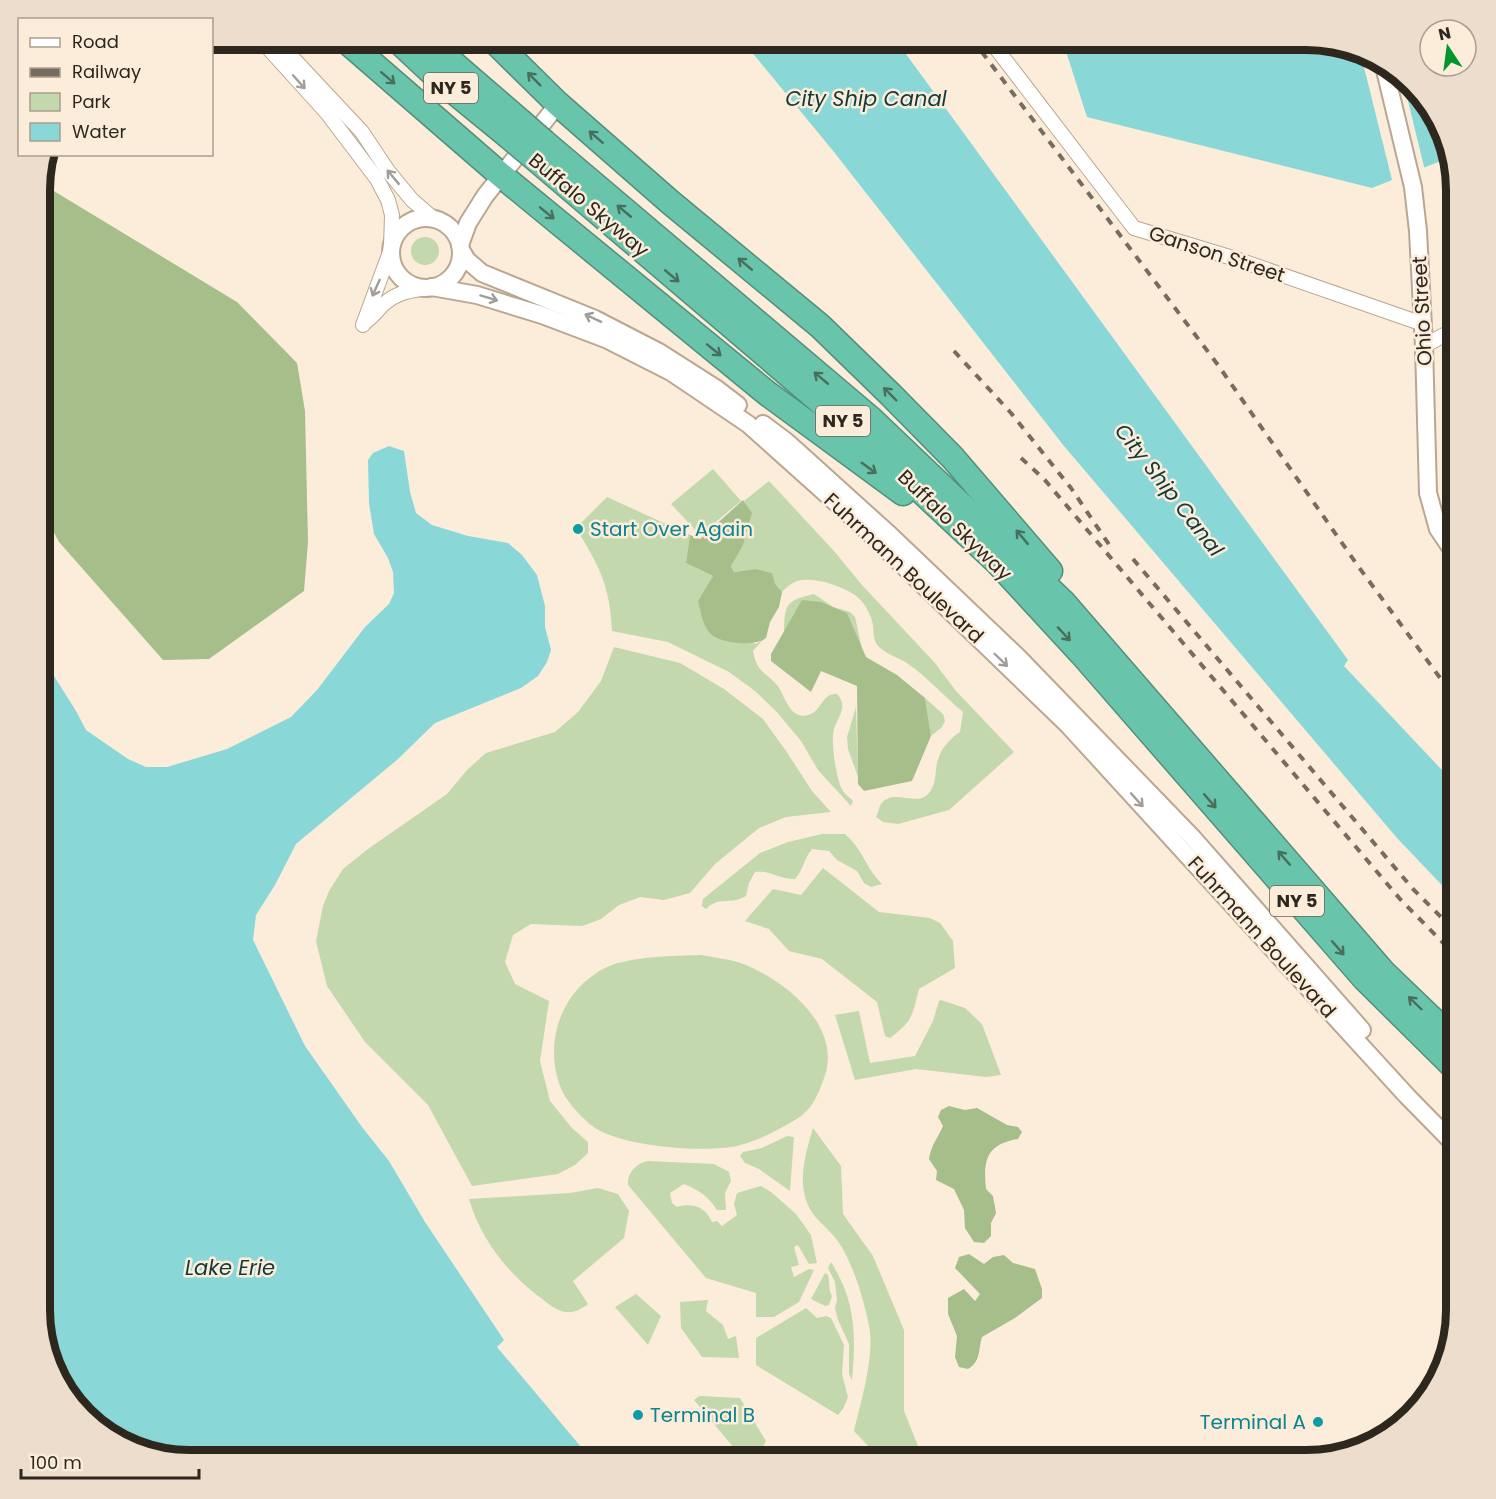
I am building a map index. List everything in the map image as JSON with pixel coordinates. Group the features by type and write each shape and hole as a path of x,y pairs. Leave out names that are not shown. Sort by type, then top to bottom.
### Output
{"highway":[{"path":"357,50 502,176 768,394 998,563"},
{"name":"Buffalo Skyway","path":"408,50 441,81 513,128"},
{"name":"Buffalo Skyway","path":"436,50 513,128 871,419 1064,603 1144,711 1365,979 1446,1059"},
{"path":"503,50 558,104 670,202 820,326 891,395 953,458 1056,578 1064,603"},
{"name":"Buffalo Skyway","path":"538,149 876,449 998,563 1144,711 1384,973 1446,1033"}],"street":[{"name":"Fuhrmann Boulevard","path":"270,50 327,113 377,179 388,200 392,215 390,249 393,267 403,280 411,285 477,295 542,315 608,340 671,372 739,412"},
{"name":"Fuhrmann Boulevard","path":"285,50 362,132 388,171 412,200 450,228 467,260 482,273 596,319 659,352 717,389 748,424 1072,721 1193,838 1349,1015 1446,1119"},
{"name":"Ganson Street","path":"997,50 1134,228 1423,324"},
{"name":"Ohio Street","path":"1386,74 1413,187 1423,324 1428,493 1438,529 1446,541"},
{"path":"485,195 468,223 460,248 460,262 452,277 442,284 408,290 397,295 385,303 363,325 396,234 406,223 420,218 437,220 459,216 485,195 502,176 558,104"},
{"path":"1424,346 1446,334"},
{"name":"Fuhrmann Boulevard","path":"1072,721 1401,1089 1446,1136"}],"green space":[{"path":"50,189 237,302 297,363 305,411 308,542 304,591 209,659 163,660 59,542 50,525"},
{"path":"425,237 435,241 439,251 435,261 425,265 415,261 411,251 415,241"},
{"path":"713,469 741,501 700,535 671,504"},
{"path":"769,481 935,663 956,691 1014,752 949,810 898,824 883,822 876,817 881,804 886,799 898,797 918,799 929,793 934,784 940,753 960,732 963,712 914,668 879,647 875,641 869,612 859,599 845,589 818,581 802,580 796,581 782,592 755,569 734,572 731,566 749,526 750,517 744,501"},
{"path":"607,497 690,535 686,563 713,576 708,586 755,644 762,641 753,651 757,663 777,685 788,706 796,714 802,716 813,713 824,699 832,694 837,694 841,699 841,714 833,734 834,754 841,786 853,801 851,806 818,770 801,741 776,711 755,691 729,672 668,642 612,631 609,601 602,576 576,528"},
{"path":"743,500 752,513 743,545 731,566 734,572 755,569 772,573 775,584 782,592 779,607 770,622 766,638 754,643 728,642 709,632 703,621 698,601 713,576 686,563 690,535 700,539"},
{"path":"814,594 833,607 850,612 855,617 862,649 847,613 784,631 785,614 792,601"},
{"path":"802,600 821,602 847,613 866,657 897,675 925,698 931,736 912,781 864,791 858,784 857,686 821,671 811,692 771,661 771,654"},
{"path":"614,647 680,663 724,689 763,719 812,791 831,812 786,817 759,828 715,864 690,893 664,900 640,897 619,905 601,919 582,926 531,924 513,935 505,962 515,984 549,1001 540,1061 550,1101 572,1128 588,1142 588,1153 575,1165 558,1174 472,1186 428,1105 365,1042 327,986 316,941 323,906 329,891 343,869 447,794 467,770 486,753 555,732 578,712 601,681"},
{"path":"925,698 943,714 945,721 942,727 931,736"},
{"path":"856,707 858,777 848,749 847,737"},
{"path":"822,834 845,834 882,884 871,887 864,883 857,871 837,860 829,851 812,849 795,879 766,872 755,872 746,896 716,902 706,909 702,906 703,899 760,853 788,842"},
{"path":"823,868 879,912 930,918 940,923 953,941 955,968 919,989 910,1017 903,1027 890,1038 885,1036 877,1002 822,959 789,951 769,929 745,921 773,889 801,895"},
{"path":"701,955 735,961 762,973 779,983 808,1010 819,1026 826,1043 828,1062 823,1081 813,1103 801,1116 781,1128 737,1146 704,1149 661,1146 620,1139 604,1133 591,1125 565,1097 555,1069 556,1034 568,1002 592,976 617,963 653,957"},
{"path":"941,1000 965,1008 982,1024 1001,1075 986,1077 916,1069 855,1080 835,1015 859,1011 870,1063 915,1056"},
{"path":"949,1106 965,1110 977,1108 1007,1125 1018,1127 1022,1132 1018,1139 1007,1141 993,1150 986,1162 986,1189 993,1196 996,1213 991,1223 991,1236 984,1243 974,1242 965,1228 964,1210 954,1189 936,1180 937,1171 929,1159 943,1126 938,1117 941,1110"},
{"path":"813,1128 841,1166 843,1214 873,1256 904,1330 904,1411 918,1446 905,1450 884,1450 868,1446 854,1431 869,1364 869,1326 861,1293 848,1259 837,1240 810,1210 805,1196 803,1176"},
{"path":"787,1136 794,1137 790,1191 759,1169 745,1163 740,1156 743,1152 762,1148"},
{"path":"648,1161 714,1164 729,1172 731,1181 725,1193 726,1210 717,1210 703,1194 684,1184 670,1193 672,1203 677,1207 688,1205 698,1207 712,1222 717,1221 722,1226 737,1215 734,1204 737,1193 761,1186 796,1214 811,1235 817,1263 809,1264 798,1245 794,1247 799,1265 791,1267 794,1277 809,1269 814,1270 799,1302 774,1317 756,1317 756,1293 706,1278 628,1185 629,1176 634,1169"},
{"path":"598,1188 618,1194 629,1211 624,1238 573,1281 588,1304 569,1312 558,1310 548,1303 527,1287 505,1265 487,1241 469,1199 570,1193"},
{"path":"969,1254 984,1264 993,1257 1004,1255 1013,1263 1035,1269 1042,1289 1042,1298 1015,1318 982,1337 977,1359 968,1369 959,1367 955,1357 957,1336 948,1314 948,1298 964,1289 975,1301 980,1294 955,1268 959,1257"},
{"path":"831,1262 850,1305 854,1333 852,1380 849,1374 849,1344 835,1308 837,1300 835,1282 828,1268"},
{"path":"825,1273 828,1275 832,1296 829,1305 825,1306 811,1299"},
{"path":"636,1294 661,1316 648,1345 615,1307"},
{"path":"708,1300 706,1311 723,1325 728,1339 736,1336 739,1358 702,1357 681,1328 680,1302"},
{"path":"806,1308 817,1318 826,1316 831,1318 844,1345 842,1374 848,1397 838,1415 756,1365 756,1338"},
{"path":"699,1396 740,1398 766,1441 761,1450 736,1450 694,1400"}],"water":[{"name":"City Ship Canal","path":"750,50 903,50 1348,660 1344,666 1446,774 1446,889 1397,838 1064,446 834,152"},
{"path":"1066,50 1316,50 1334,52 1377,68 1406,90 1432,127 1444,160 1372,188 1087,117"},
{"name":"Lake Erie","path":"389,446 404,451 410,492 416,513 432,525 468,536 508,543 522,555 537,575 545,606 545,627 551,650 538,676 521,688 435,723 398,759 296,844 275,885 256,915 253,940 305,1046 389,1161 425,1222 504,1340 497,1347 584,1450 189,1450 162,1447 127,1435 104,1421 84,1402 64,1372 52,1337 50,1319 50,670 86,730 128,759 146,767 167,767 227,749 291,717 317,690 365,627 389,604 394,593 393,572 374,534 369,503 368,460 373,453"}],"pier":[{"path":"1363,61 1377,68 1405,89 1425,171 1393,184"}],"railway":[{"path":"980,50 1218,365 1358,566 1446,686"},
{"path":"954,351 1011,413 1071,488 1110,546"},
{"path":"1021,458 1044,479 1400,899 1446,946"},
{"path":"1133,559 1413,889 1446,922"}],"place":[{"name":"Start Over Again","path":"578,529"},
{"name":"Terminal B","path":"638,1415"},
{"name":"Terminal A","path":"1318,1422"}]}
